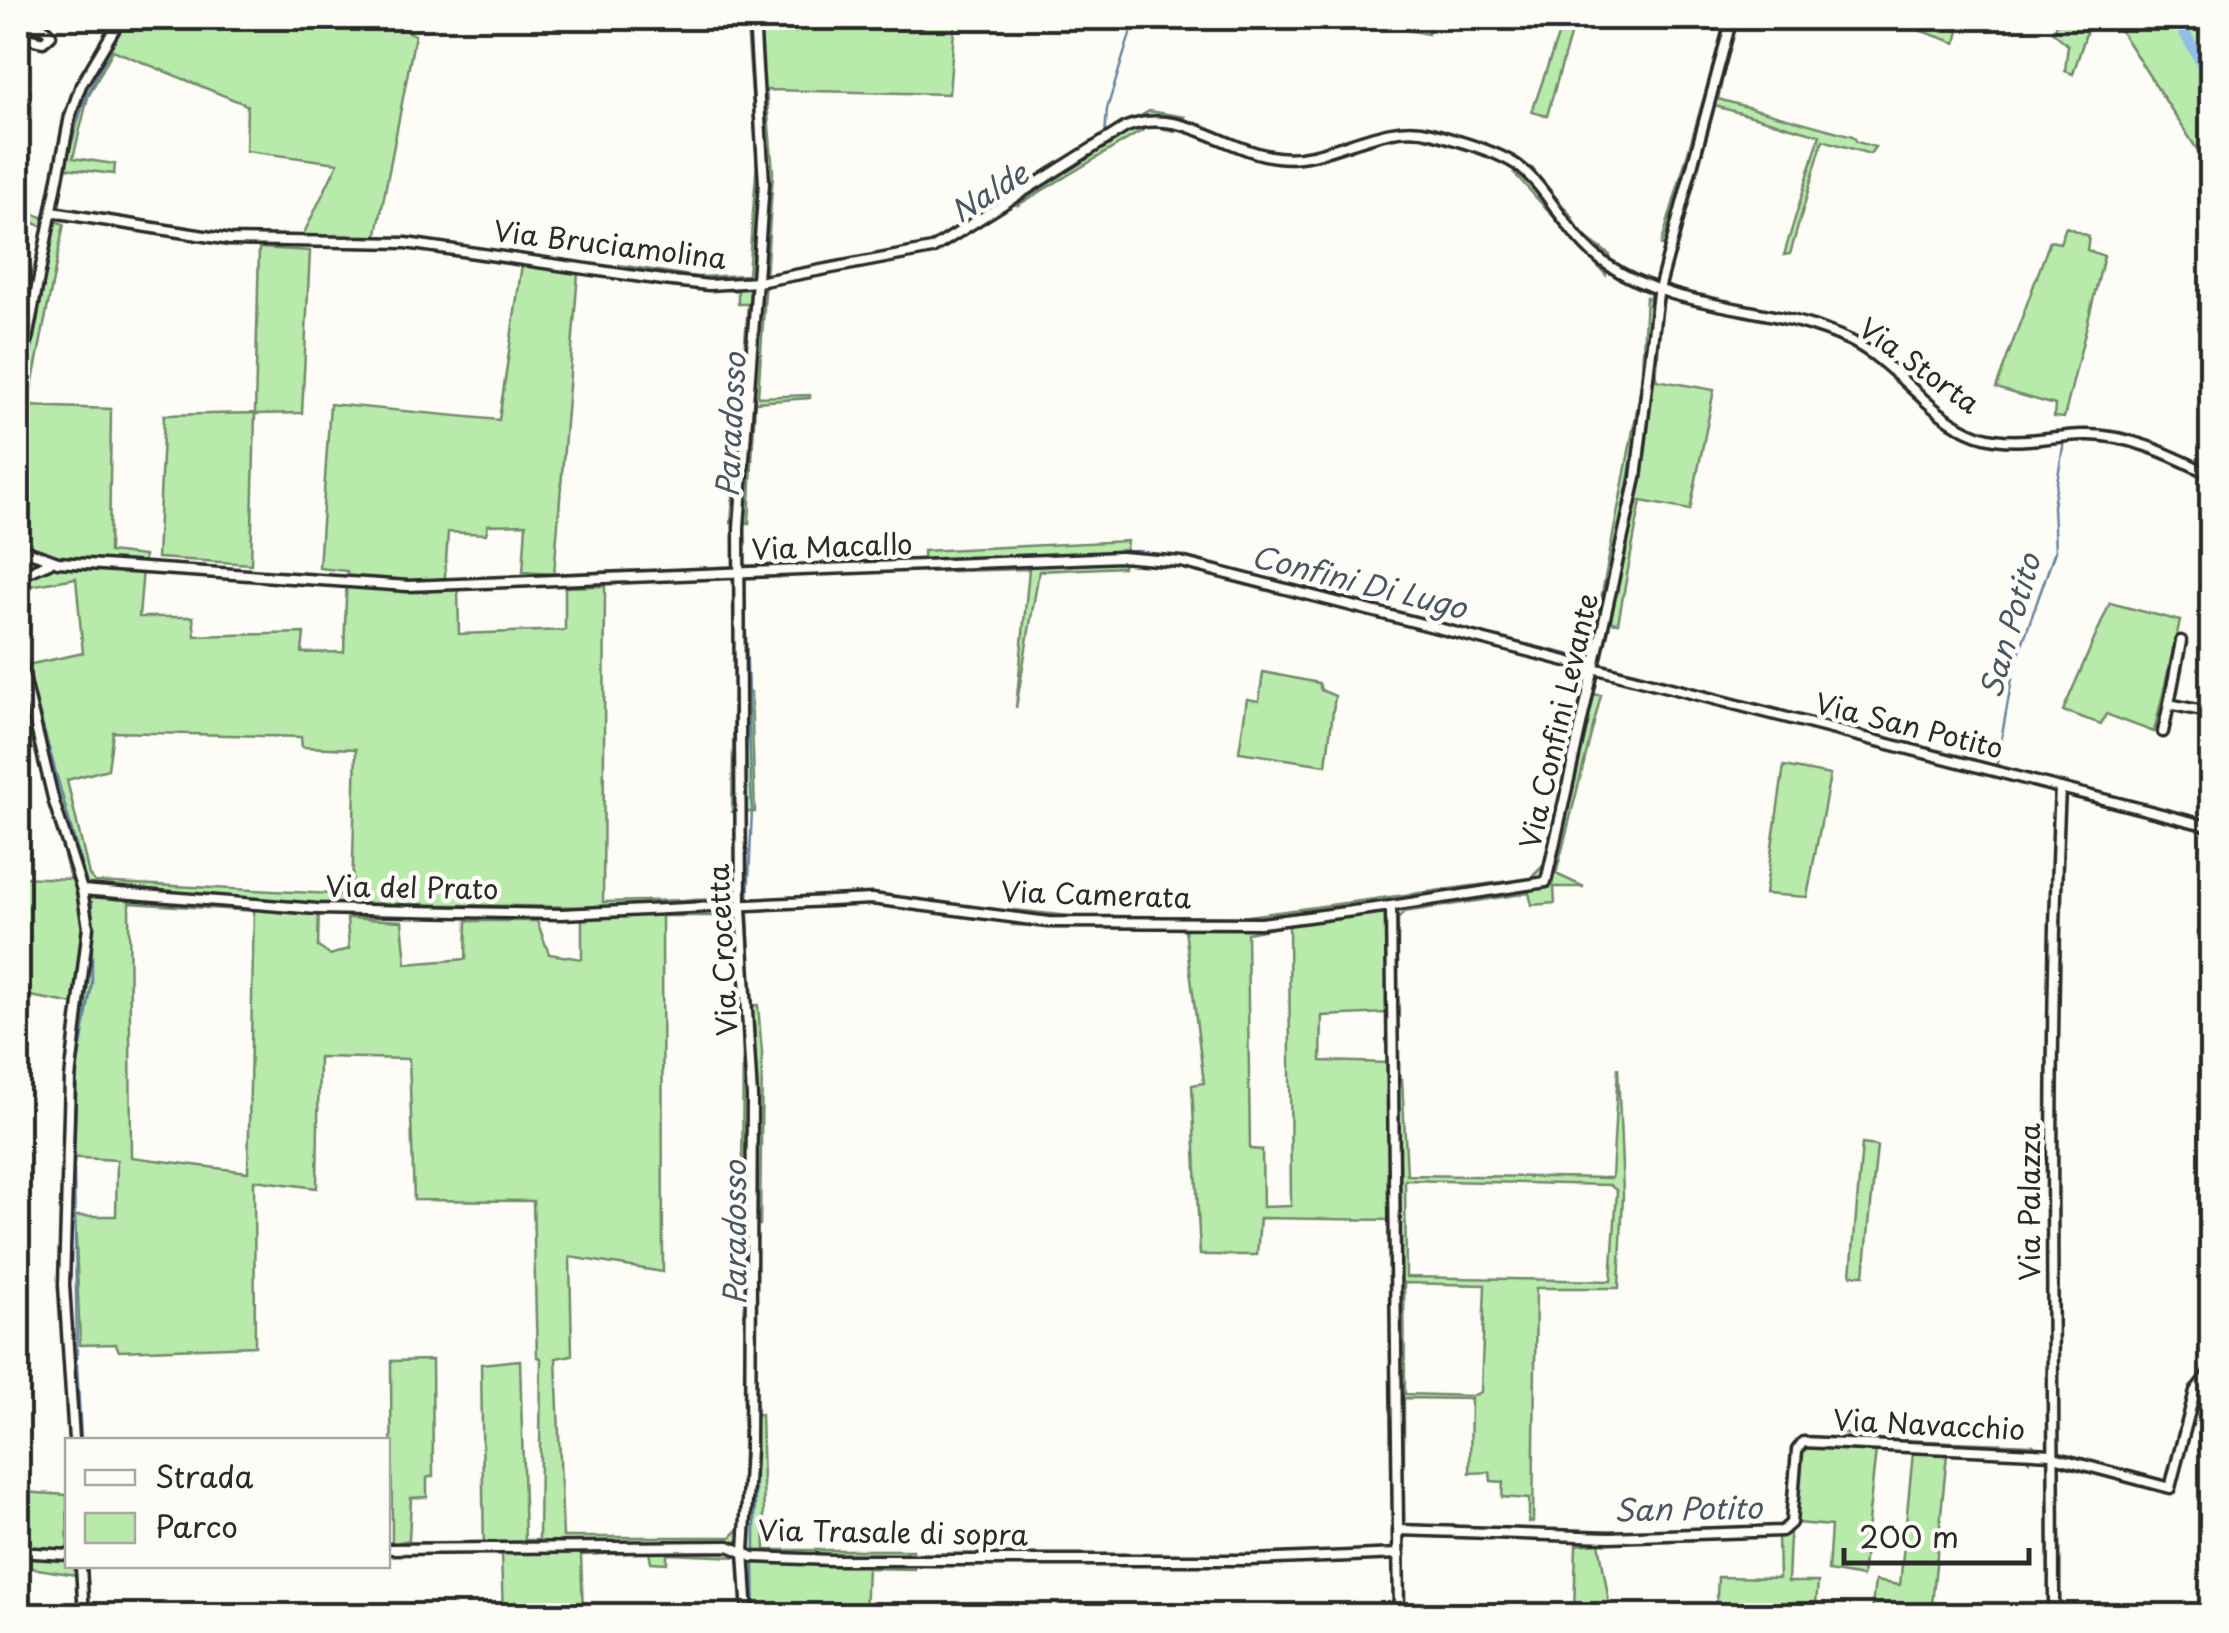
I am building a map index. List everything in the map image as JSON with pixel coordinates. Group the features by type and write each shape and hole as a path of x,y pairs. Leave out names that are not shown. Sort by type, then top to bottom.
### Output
{"street":[{"path":"18,386 70,116 82,85 121,18"},
{"name":"Via Crocetta","path":"748,1616 744,1551 750,1449 752,1097 740,909 740,574 741,486 764,157 754,18"},
{"name":"Via Confini Levante","path":"1391,906 1546,882 1636,478 1658,293 1732,18"},
{"path":"18,22 44,27 51,35 43,42 18,36"},
{"path":"18,87 24,92 22,102 18,101"},
{"name":"Via Bruciamolina","path":"52,212 230,240 406,243 663,280 709,284 758,282 932,249 1126,127 1158,119 1280,158 1401,130 1431,133 1516,164 1591,254 1658,293"},
{"name":"Via Storta","path":"1658,293 1762,312 1851,341 1884,361 1941,413 1980,436 2016,442 2086,434 2126,440 2212,474"},
{"name":"Via Macallo","path":"18,548 58,562"},
{"name":"Via Macallo","path":"18,575 36,565 58,562 408,586 1121,557 1181,562 1596,669"},
{"path":"18,558 18,575"},
{"path":"2163,732 2180,641"},
{"path":"18,652 54,802 82,890 88,926 70,1080 64,1285 74,1438"},
{"name":"Via San Potito","path":"1596,669 2212,827"},
{"path":"2169,704 2212,712"},
{"name":"Via Palazza","path":"2054,1616 2056,1352 2050,1210 2060,788"},
{"name":"Via del Prato","path":"82,890 318,908 562,914 740,909"},
{"name":"Via Camerata","path":"740,909 872,899 1048,922 1262,922 1391,906"},
{"path":"1391,906 1399,1616"},
{"name":"Via Navacchio","path":"1399,1530 1609,1537 1782,1532 1791,1523 1797,1450 1803,1442 2053,1455 2170,1488 2195,1391 2212,1369"},
{"name":"Via Trasale di sopra","path":"390,1549 729,1546 754,1557 831,1560 1250,1560 1399,1554"},
{"path":"18,1552 65,1554"},
{"path":"80,1568 84,1616"}],"green space":[{"path":"128,18 400,18 399,28 415,35 376,239 303,235 338,163 246,151 247,105 113,50 88,97 73,158 115,164 114,174 65,168 87,88"},
{"path":"796,18 955,18 949,94 766,90 773,172 758,397 810,398 755,402 749,523 731,523 748,304 738,304 738,291 616,278 619,265 697,277 748,275 757,161 747,26 796,32"},
{"path":"1346,18 1432,18 1428,34"},
{"path":"1564,18 1575,18 1547,116 1532,112"},
{"path":"1727,18 1736,18 1718,99 1853,136 1857,142 1875,147 1870,154 1823,140 1790,254 1784,255 1820,135 1715,106 1675,255 1661,245"},
{"path":"1910,18 1948,28 1952,18 1962,18 1956,43 1913,28 1915,22"},
{"path":"2060,18 2091,18 2073,74 2065,71 2068,45 2053,32"},
{"path":"2112,18 2211,18 2211,171"},
{"path":"1149,111 1185,117 1175,132 1155,126 1145,129 1018,205 1021,186"},
{"path":"1532,168 1573,218 1572,227 1610,255 1606,275 1514,173"},
{"path":"18,209 64,224 28,406 111,409 109,552 144,556 139,617 193,617 195,636 304,633 302,653 344,652 347,571 319,568 330,404 499,420 522,264 578,273 554,574 523,572 526,524 488,525 486,534 448,532 444,590 458,590 459,634 565,630 565,587 605,586 603,902 730,899 736,916 662,916 663,1272 570,1257 572,1355 556,1358 563,1537 731,1537 741,1527 744,1415 761,1414 765,1550 913,1550 914,1569 867,1568 865,1615 744,1615 740,1557 667,1554 667,1563 651,1562 649,1552 581,1555 583,1615 503,1615 501,1554 484,1553 481,1364 520,1360 525,1540 539,1540 541,1358 537,1357 533,1201 414,1200 409,1059 319,1057 317,1188 254,1180 255,1346 119,1351 116,1344 80,1345 75,1216 116,1216 117,1160 64,1157 74,1004 25,995 18,1029 18,877 70,879 38,750 18,747 18,645 27,665 83,653 76,578 18,588 18,355 43,227 18,215","holes":["113,732 301,737 302,747 356,749 352,895 95,882 89,875 67,780 108,769","129,903 254,911 248,1172 131,1157","319,903 582,907 582,959 549,954 537,921 467,921 466,959 406,964 402,921 347,918 349,949 330,955 318,947"]},
{"path":"2066,227 2089,236 2087,250 2104,256 2064,418 2054,417 2055,405 1996,388 2050,241 2060,243"},
{"path":"259,248 310,251 302,413 255,414 251,564 157,558 164,415 255,413"},
{"path":"1646,297 1662,303 1656,380 1714,390 1690,510 1641,501 1618,623 1597,620 1641,388"},
{"path":"1127,541 1123,567 1039,571 1016,708 1029,569 924,572 923,551"},
{"path":"2110,603 2180,621 2154,732 2106,714 2101,724 2063,711"},
{"path":"1263,672 1319,683 1321,690 1335,696 1326,765 1239,752 1247,699 1259,701"},
{"path":"751,692 755,812 732,812 734,693"},
{"path":"1582,694 1601,695 1556,874 1584,887 1554,887 1555,903 1532,905 1529,893 1404,912 1398,919 1398,1026 1389,1025 1387,1013 1322,1016 1321,1061 1389,1063 1389,1079 1402,1079 1407,1175 1612,1178 1618,1067 1623,1194 1619,1288 1536,1288 1533,1522 1529,1522 1529,1499 1502,1497 1503,1482 1491,1481 1490,1472 1470,1473 1471,1399 1404,1398 1404,1461 1394,1461 1392,1220 1260,1218 1257,1255 1200,1255 1192,1085 1204,1083 1185,929 1012,925 1014,910 1078,917 1241,917 1531,878 1544,865","holes":["1289,925 1291,1206 1263,1207 1262,1150 1250,1149 1247,933","1405,1180 1610,1185 1617,1191 1611,1281 1406,1277","1404,1283 1485,1285 1481,1392 1472,1396 1405,1394"]},
{"path":"1784,766 1830,775 1807,897 1765,894"},
{"path":"758,1005 762,1053 760,1225 742,1226 743,1007"},
{"path":"1862,1144 1877,1146 1864,1275 1851,1275"},
{"path":"432,1360 433,1476 427,1478 427,1497 411,1498 409,1540 392,1544 391,1361"},
{"path":"1839,1432 1871,1439 2033,1445 2029,1461 2023,1456 1947,1454 1931,1615 1871,1615 1875,1581 1900,1585 1913,1452 1876,1450 1862,1577 1828,1571 1831,1526 1797,1523 1800,1453 1808,1447 1836,1448"},
{"path":"18,1455 25,1456 22,1492 65,1495 65,1568 75,1568 76,1575 18,1566"},
{"path":"1790,1534 1788,1582 1818,1582 1815,1615 1716,1615 1718,1577 1779,1578 1778,1536"},
{"path":"1599,1543 1611,1614 1619,1615 1574,1615 1576,1545"}],"waterway":[{"path":"64,166 90,89 128,18"},
{"name":"Paradosso","path":"758,18 767,171"},
{"name":"Nalde","path":"1105,137 1107,109 1135,18"},
{"path":"2176,18 2212,81"},
{"name":"Nalde","path":"990,217 1106,145"},
{"path":"18,422 56,220"},
{"name":"Paradosso","path":"761,276 762,264"},
{"name":"Paradosso","path":"750,432 761,285"},
{"name":"Confini Di Lugo","path":"1647,358 1650,294"},
{"name":"Confini Di Lugo","path":"1612,570 1639,420"},
{"name":"San Potito","path":"1997,763 2014,667 2055,551 2053,506 2064,441"},
{"name":"Paradosso","path":"744,566 745,490"},
{"name":"Confini Di Lugo","path":"744,566 1139,551 1219,568"},
{"name":"Paradosso","path":"744,579 752,809 748,902"},
{"name":"Confini Di Lugo","path":"1387,611 1593,660"},
{"path":"24,658 87,885"},
{"path":"74,1165 77,1070 92,983 92,902"},
{"name":"Paradosso","path":"748,914 756,1112"},
{"path":"74,1170 77,1358"},
{"name":"Paradosso","path":"755,1295 755,1552"},
{"path":"77,1364 81,1438"},
{"name":"San Potito","path":"1791,1472 1793,1446 1801,1440"},
{"name":"San Potito","path":"1934,1445 2047,1449"},
{"name":"San Potito","path":"1404,1616 1404,1525 1615,1532 1727,1529"},
{"name":"Paradosso","path":"754,1563 755,1616"},
{"path":"87,1568 90,1616"}]}
